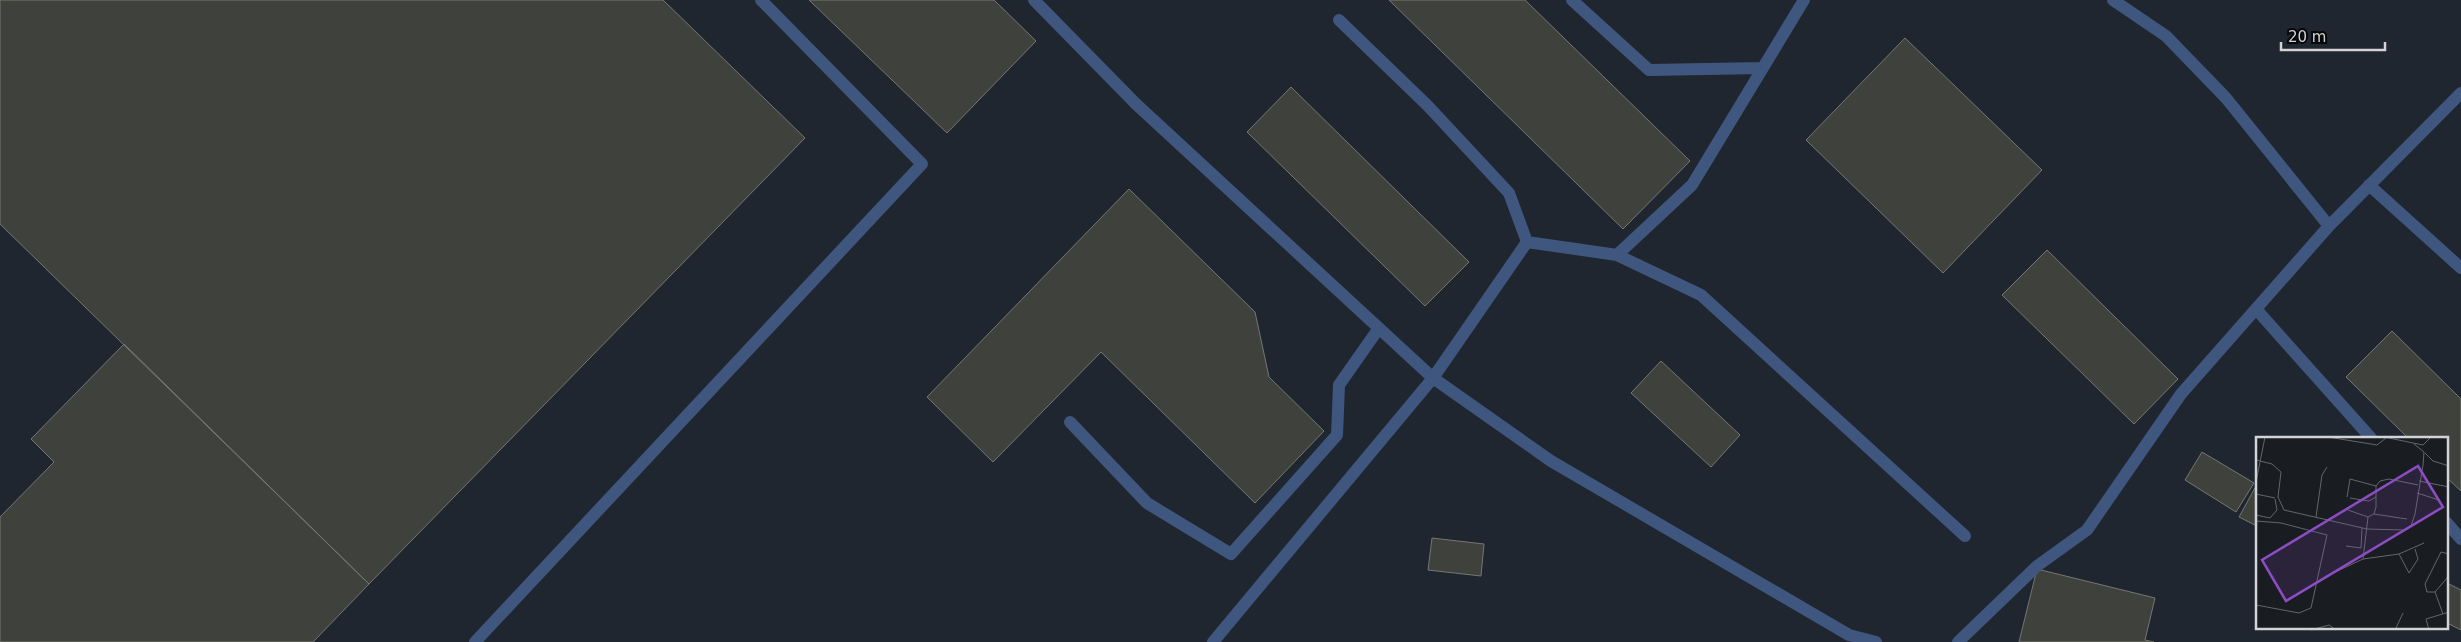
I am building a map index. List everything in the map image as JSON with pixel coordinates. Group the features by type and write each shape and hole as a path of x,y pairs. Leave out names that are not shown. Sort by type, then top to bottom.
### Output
{"lane":[{"path":"475,642 922,164 761,0"},
{"path":"1034,0 1136,104 1433,378 1550,461 1849,635 1876,642"},
{"path":"1572,0 1649,70 1763,68"},
{"path":"1617,255 1692,185 1804,0"},
{"path":"2113,0 2166,36 2212,84 2329,226"},
{"path":"1339,20 1428,106 1509,193 1527,242"},
{"path":"1958,642 2037,566 2087,530 2181,394 2329,226 2461,92"},
{"path":"2370,185 2461,268"},
{"path":"1527,242 1617,255 1701,295 1965,536"},
{"path":"1213,642 1433,378 1527,242"},
{"path":"2256,309 2370,437"},
{"path":"1070,422 1147,503 1231,554 1337,435 1339,385 1379,328"},
{"path":"2448,525 2461,539"}],"shaded area":[{"path":"0,0 2461,0 2461,642 0,642"}],"building":[{"path":"0,0 663,0 805,138 369,584 0,224"},
{"path":"809,0 994,0 1036,41 947,133"},
{"path":"1389,0 1525,0 1690,161 1623,229"},
{"path":"1905,38 2042,170 1943,273 1806,140"},
{"path":"1291,87 1469,262 1425,306 1247,132"},
{"path":"1129,189 1255,312 1269,377 1324,431 1255,503 1101,352 993,462 927,397"},
{"path":"2047,250 2178,379 2134,424 2002,295"},
{"path":"2392,331 2461,399 2461,491 2448,479 2448,437 2407,437 2346,377"},
{"path":"124,344 369,584 313,642 0,642 0,517 54,462 31,439"},
{"path":"1661,361 1740,435 1711,467 1631,393"},
{"path":"2202,452 2254,483 2236,512 2185,480"},
{"path":"2256,486 2256,526 2239,517"},
{"path":"1432,538 1484,544 1481,576 1428,570"},
{"path":"2037,569 2155,598 2145,640 2154,642 2019,642"},
{"path":"2448,584 2461,590 2461,630 2448,624"}]}
